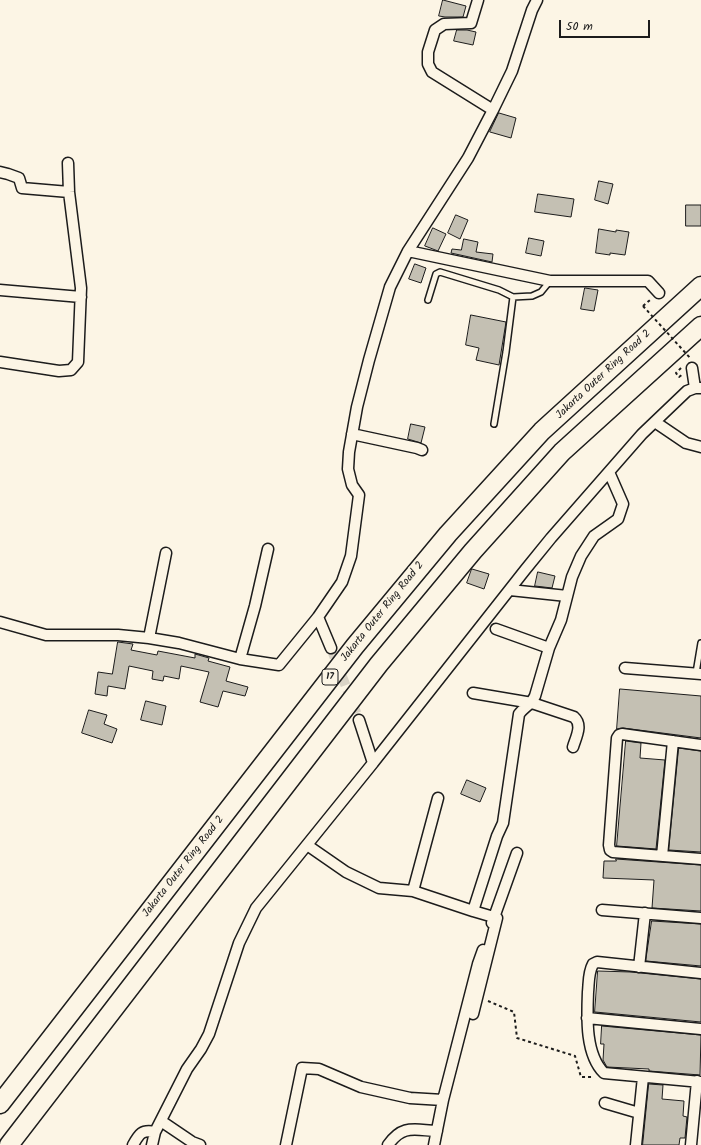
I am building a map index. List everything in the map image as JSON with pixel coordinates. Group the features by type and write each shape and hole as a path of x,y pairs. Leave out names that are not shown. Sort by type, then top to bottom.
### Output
{"highway":[{"name":"Jakarta Outer Ring Road 2","path":"0,1104 355,646 448,534 542,431 701,286"},
{"path":"9,1145 378,664 473,551 562,452 701,326"}],"street":[{"path":"478,0 471,23 444,24 435,30 428,52 428,64 432,72 493,110"},
{"path":"0,622 46,635 149,638 179,643 240,659 279,665 318,617 342,582 351,556 359,495 352,485 348,469 352,434 369,360 390,287 408,251 468,158 493,110 512,71 532,10 537,0"},
{"path":"0,362 59,371 71,370 78,362 81,288 69,192 68,163"},
{"path":"0,172 18,178 22,188 69,192"},
{"path":"408,251 550,281 648,281 659,293"},
{"path":"0,290 81,297"},
{"path":"152,1145 155,1132 187,1069 201,1049 208,1034 239,943 256,908 542,549 642,434 687,391 698,388 692,364"},
{"path":"655,422 686,443 701,446"},
{"path":"352,434 422,450"},
{"path":"473,910 502,823 520,714 522,709 532,703 549,648 561,620 572,577 581,556 594,536 618,519 623,504 609,472"},
{"path":"240,659 255,606 268,549"},
{"path":"149,638 166,552"},
{"path":"510,590 567,596"},
{"path":"318,617 332,648"},
{"path":"496,629 549,648"},
{"path":"625,668 698,674"},
{"path":"473,693 532,703 574,717 578,720 578,731 573,747"},
{"path":"359,720 373,763"},
{"path":"701,745 622,734 619,735 617,738 609,845 610,850 613,852 701,859"},
{"path":"662,856 673,741"},
{"path":"414,891 438,798"},
{"path":"307,845 346,872 379,888 414,891 497,918"},
{"path":"434,1145 443,1100 478,964 517,853 497,918 473,1014"},
{"path":"602,910 701,918"},
{"path":"639,967 645,913"},
{"path":"691,1145 699,1082 604,1073 599,1068 591,1047 587,1018 589,974 593,964 597,962 701,973"},
{"path":"587,1018 701,1029"},
{"path":"286,1145 302,1068 319,1069 361,1087 410,1098 443,1100"},
{"path":"636,1145 643,1077"},
{"path":"605,1103 639,1113"},
{"path":"161,1121 192,1142 200,1145"},
{"path":"388,1145 399,1133 406,1130 437,1131"},
{"path":"133,1145 138,1136 144,1132 155,1132"}],"lane":[{"path":"428,300 436,274 440,272 499,290 513,297 532,296 541,292 550,281"},
{"path":"494,424 506,352 513,297"},
{"path":"698,674 701,643"}],"path":[{"path":"643,306 692,364"},
{"path":"471,994 514,1012 518,1038 575,1056 581,1077 598,1077"}],"building":[{"path":"443,0 466,6 463,17 439,16"},
{"path":"457,30 476,32 473,45 454,41"},
{"path":"499,113 516,118 511,138 490,132"},
{"path":"599,181 613,184 608,204 595,200"},
{"path":"538,194 574,199 571,217 535,212"},
{"path":"686,205 701,205 701,226 686,226"},
{"path":"456,215 468,220 460,239 448,233"},
{"path":"433,228 446,234 438,251 425,246"},
{"path":"599,229 616,232 616,230 629,232 625,255 596,253"},
{"path":"529,238 544,241 541,256 526,253"},
{"path":"464,239 478,242 476,252 493,254 492,262 451,253 452,249 461,250"},
{"path":"415,264 426,268 421,283 409,279"},
{"path":"585,288 598,290 594,311 581,309"},
{"path":"471,315 506,322 499,365 476,360 479,348 466,345"},
{"path":"411,424 425,427 421,443 408,439"},
{"path":"472,569 489,574 484,589 467,583"},
{"path":"538,572 555,576 552,588 535,586"},
{"path":"118,642 133,644 131,650 157,655 158,651 195,658 195,654 209,658 208,661 230,667 226,681 248,687 245,696 223,691 218,707 200,702 209,672 181,666 179,679 164,676 163,681 152,679 153,671 129,666 125,689 108,686 107,696 95,694 98,672 112,674"},
{"path":"620,689 701,696 701,738 623,728 617,729"},
{"path":"146,701 166,706 162,725 141,720"},
{"path":"89,710 107,715 104,724 117,729 112,743 82,733"},
{"path":"626,741 641,743 640,758 665,760 656,849 617,846"},
{"path":"679,748 701,751 701,852 669,850"},
{"path":"467,780 486,788 480,802 461,794"},
{"path":"616,859 701,865 701,911 652,908 654,880 603,878 604,861 616,861"},
{"path":"652,921 701,924 701,966 646,961"},
{"path":"598,971 631,972 701,979 701,1022 595,1012"},
{"path":"602,1026 701,1035 700,1075 649,1071 649,1069 607,1067 603,1060 604,1044 601,1044"},
{"path":"649,1084 663,1085 662,1099 684,1101 683,1116 687,1117 685,1138 680,1138 679,1145 643,1145"}],"tunnel":[{"path":"331,648 359,720"}]}
